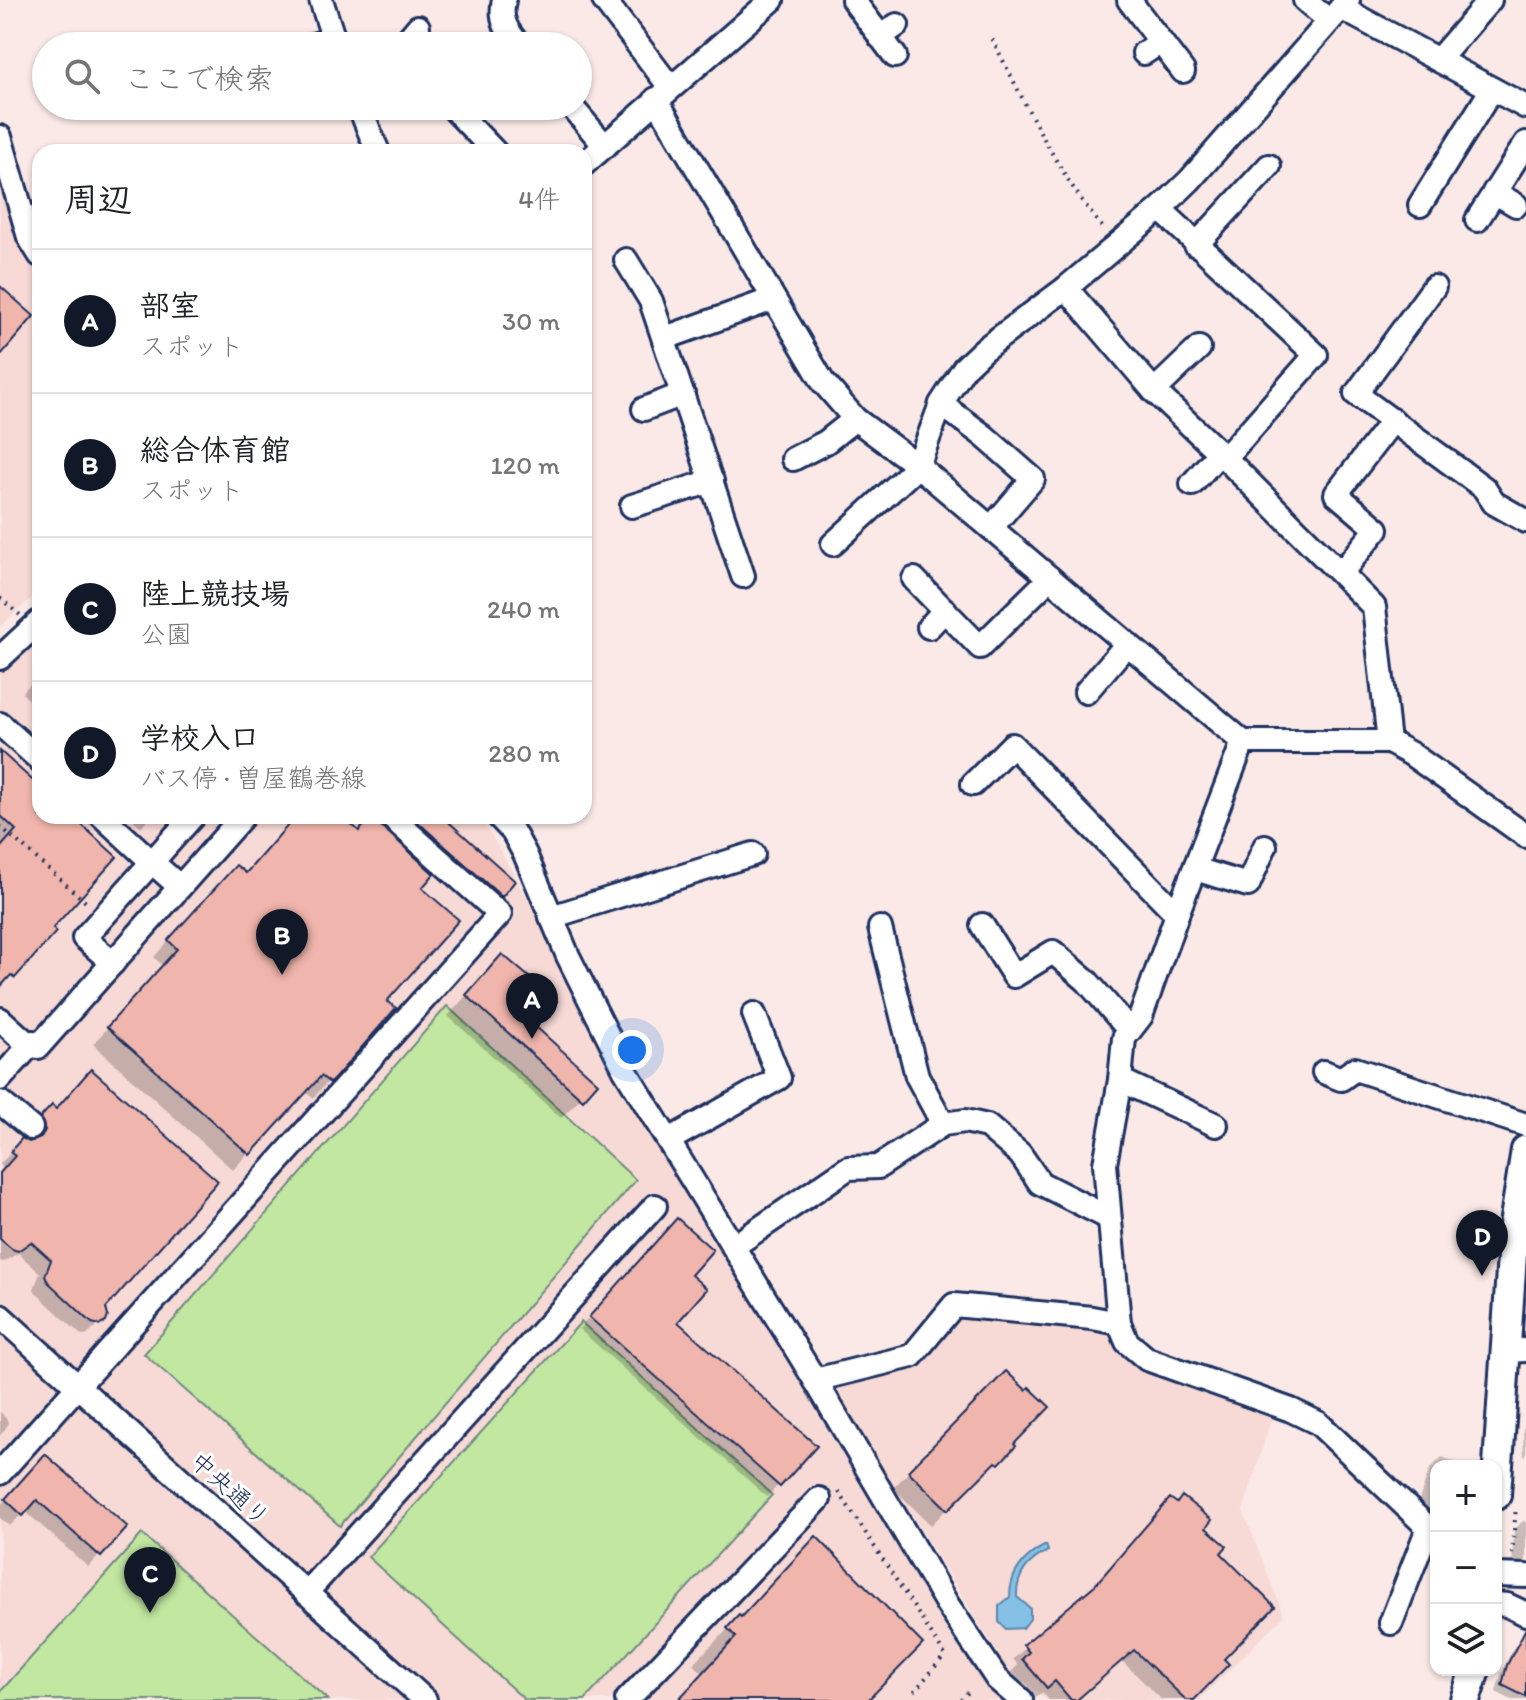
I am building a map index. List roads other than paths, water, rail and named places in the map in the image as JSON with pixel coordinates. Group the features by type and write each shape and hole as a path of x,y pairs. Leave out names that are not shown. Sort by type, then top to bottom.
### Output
{"main road":[{"path":"1501,1460 1515,1350 1526,1150"},
{"path":"1465,1700 1473,1676"}],"street":[{"path":"321,0 331,32"},
{"path":"504,0 501,13 509,32"},
{"path":"604,0 663,93 773,299 823,382 855,419 918,466 1243,742 1389,742 1411,754 1526,836"},
{"path":"592,157 772,0"},
{"path":"853,0 889,31 895,56"},
{"path":"1129,0 1152,48 1183,71"},
{"path":"1305,0 1339,10 1524,103"},
{"path":"1439,59 1490,0"},
{"path":"833,544 918,466 941,404 964,368 1160,209 1190,180 1339,10"},
{"path":"414,32 418,27"},
{"path":"1420,205 1492,89"},
{"path":"365,120 375,144"},
{"path":"464,120 487,144"},
{"path":"583,120 605,146"},
{"path":"0,137 32,242"},
{"path":"1477,220 1526,143"},
{"path":"1196,245 1269,166"},
{"path":"1494,192 1516,205"},
{"path":"1160,209 1316,355 1192,484"},
{"path":"626,260 651,301 665,338 743,576"},
{"path":"1434,287 1356,394 1484,488 1494,503 1526,521"},
{"path":"1066,288 1154,391 1374,607 1389,742"},
{"path":"665,338 773,299"},
{"path":"1154,391 1199,348"},
{"path":"644,409 683,394"},
{"path":"941,404 1033,479 991,528"},
{"path":"793,459 826,442 855,419"},
{"path":"1341,573 1377,529 1336,494 1393,420"},
{"path":"632,506 712,481"},
{"path":"914,579 937,619 980,647 1050,578"},
{"path":"0,658 32,628"},
{"path":"1086,692 1127,644"},
{"path":"0,724 32,753"},
{"path":"1243,742 1141,1016 1124,1038 1105,1164 1119,1323 1127,1342 1147,1359 1291,1410 1318,1423 1430,1530"},
{"path":"973,784 1012,745 1177,914"},
{"path":"111,824 180,887"},
{"path":"113,963 84,938 186,824"},
{"path":"0,1079 33,1042 38,1047 236,824"},
{"path":"0,1473 500,914 399,824"},
{"path":"509,824 568,956 625,1070 815,1380 947,1604 997,1679 1021,1700"},
{"path":"1195,869 1248,885 1265,846"},
{"path":"551,917 753,854"},
{"path":"982,925 1014,976 1053,952 1087,981 1129,1030"},
{"path":"880,928 917,1076 943,1124"},
{"path":"669,1140 779,1078 754,1014"},
{"path":"0,1019 30,1046"},
{"path":"1324,1072 1341,1079 1355,1069 1526,1125"},
{"path":"1120,1080 1216,1125"},
{"path":"0,1102 31,1128"},
{"path":"734,1246 848,1168 878,1167 943,1124 965,1121 987,1126 1020,1154 1040,1183 1109,1218"},
{"path":"306,1593 655,1206"},
{"path":"815,1380 912,1356 954,1305 1119,1323"},
{"name":"中央通り","path":"0,1316 425,1700"},
{"path":"627,1700 819,1499"},
{"path":"1391,1623 1430,1536"},
{"path":"1502,1575 1526,1576"},
{"path":"1502,1605 1526,1614"}],"water":[{"path":"1046,1545 1048,1551 1030,1563 1021,1575 1017,1589 1017,1597 1030,1608 1030,1619 1023,1628 1006,1629 999,1622 999,1606 1010,1597 1020,1566 1031,1554"}],"place":[{"name":"総合体育館","path":"282,975"},
{"name":"部室","path":"532,1039"},
{"name":"学校入口","path":"1482,1276"},
{"name":"陸上競技場","path":"150,1613"}]}
